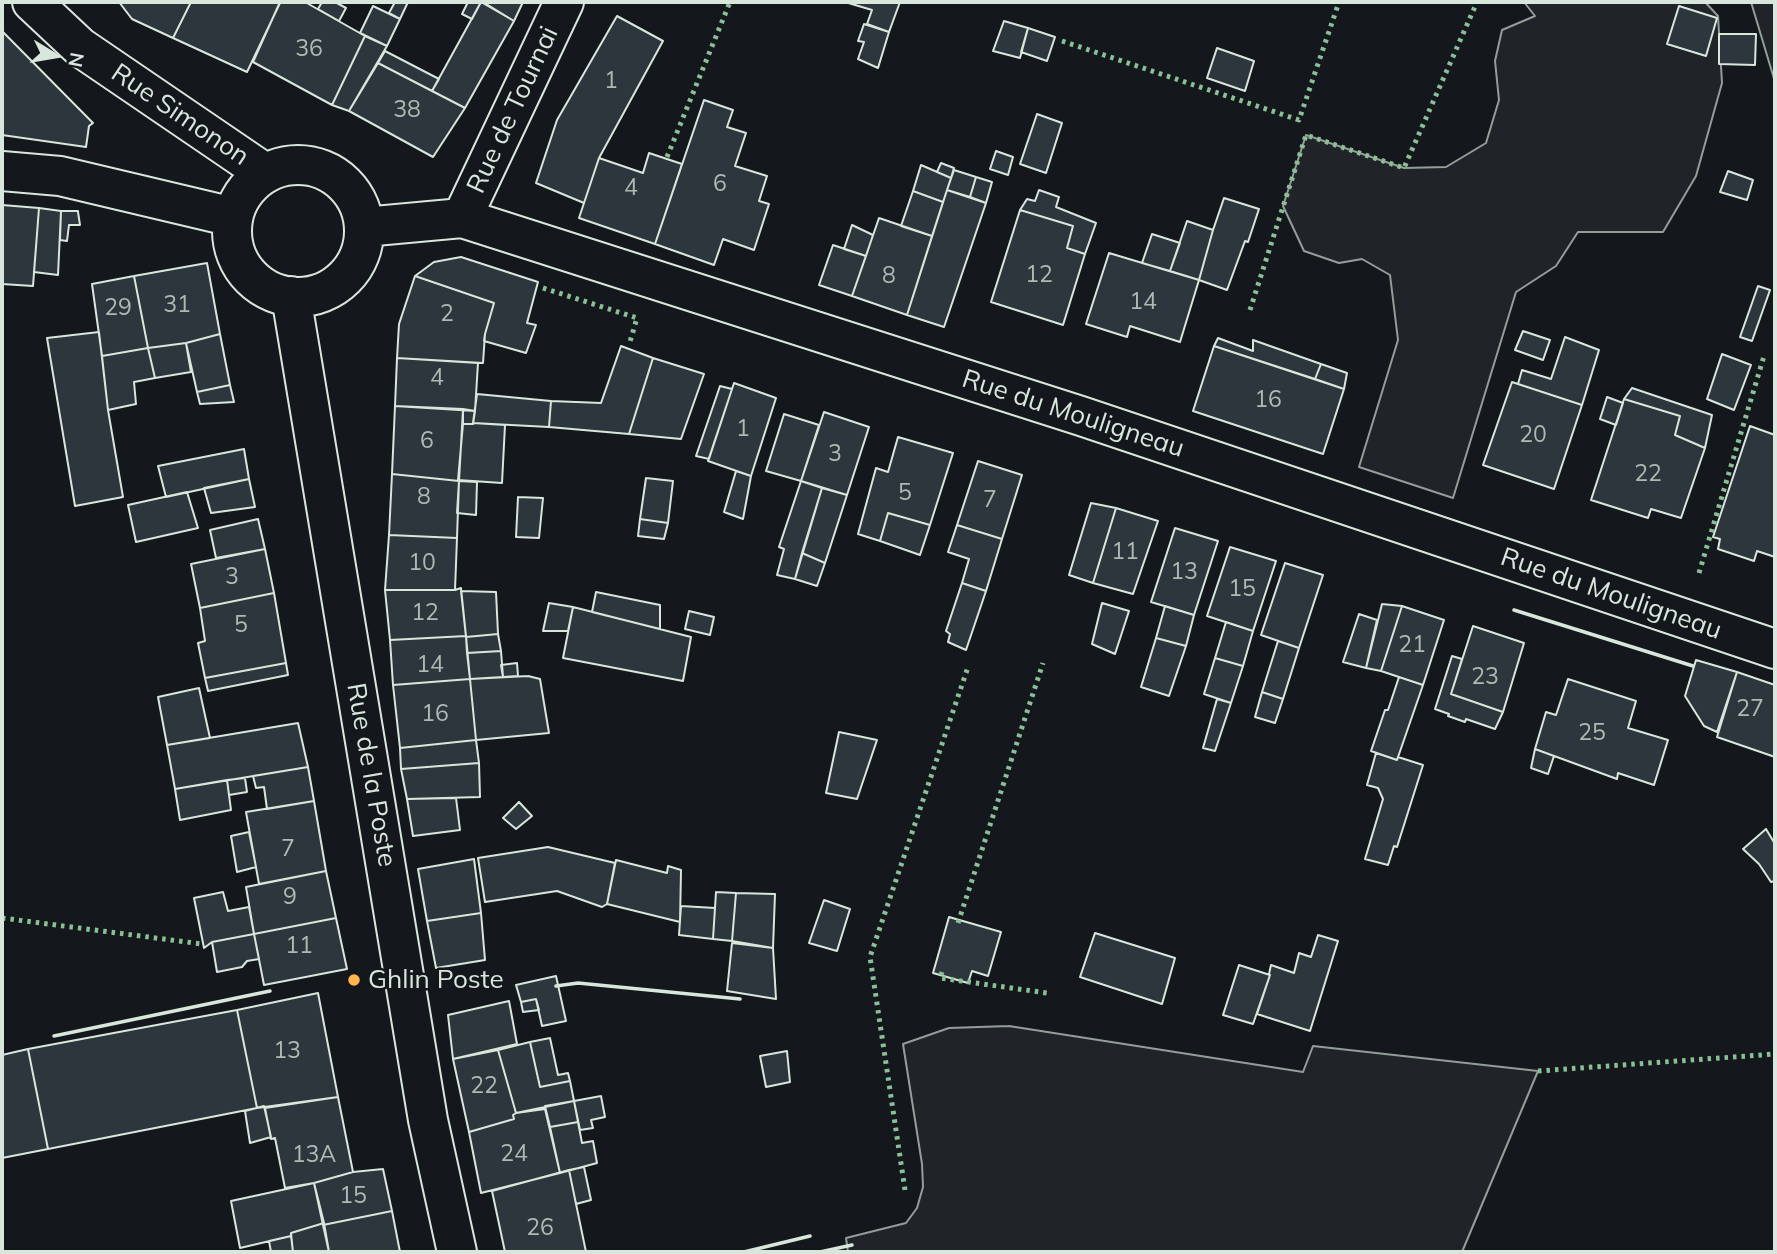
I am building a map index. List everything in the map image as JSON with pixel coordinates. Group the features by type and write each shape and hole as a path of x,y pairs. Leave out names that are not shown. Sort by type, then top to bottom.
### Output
{"street":[{"name":"Rue Simonon","path":"32,2 80,47 265,173"},
{"name":"Rue de Tournai","path":"462,218 564,2"},
{"path":"303,165 324,169 346,185 359,204 364,227 361,251 349,273 335,286 314,295 291,296 269,290 250,277 237,258 233,240 233,217 247,188 265,173 303,165"},
{"path":"2,171 61,177 233,217"},
{"name":"Rue du Mouligneau","path":"364,227 462,218 1067,411 1775,649"},
{"name":"Rue de la Poste","path":"291,296 428,1119 457,1252"}],"shaded area":[{"path":"1524,2 1705,2 1718,16 1722,83 1696,176 1663,232 1578,232 1556,266 1516,292 1453,498 1359,467 1398,340 1390,275 1362,259 1339,263 1304,251 1283,206 1306,135 1404,168 1446,167 1486,143 1499,100 1495,61 1502,30 1535,16"},
{"path":"1751,2 1775,2 1775,82"},
{"path":"1009,1026 1303,1072 1313,1046 1538,1071 1462,1252 848,1252 846,1238 906,1223 917,1208 923,1187 922,1164 903,1044 949,1028"}],"building":[{"path":"119,2 191,2 173,38 132,19"},
{"path":"191,2 280,3 247,72 173,38"},
{"path":"280,2 305,2 365,36 332,105 253,62"},
{"path":"322,2 335,2 346,8 339,21 318,9"},
{"path":"395,2 408,2 400,19 389,13"},
{"path":"468,2 481,2 472,19 462,14"},
{"path":"481,2 514,21 465,108 432,91"},
{"path":"483,2 523,2 514,21"},
{"path":"845,2 900,2 889,32 867,24 872,10"},
{"path":"373,6 400,19 387,46 360,33"},
{"path":"1679,6 1717,18 1706,56 1667,44"},
{"path":"617,16 663,41 599,158 584,203 536,183 557,120"},
{"path":"1004,21 1028,28 1020,58 993,51"},
{"path":"864,24 889,32 878,68 858,59 864,42 858,41"},
{"path":"1028,28 1055,37 1047,61 1021,52"},
{"path":"2,31 93,123 89,126 86,147 2,135"},
{"path":"1719,34 1756,34 1755,65 1719,64"},
{"path":"365,36 387,46 349,111 332,105"},
{"path":"1217,48 1254,61 1245,91 1207,78"},
{"path":"385,51 439,79 432,91 378,63"},
{"path":"378,63 465,108 433,157 349,111"},
{"path":"704,100 733,110 727,127 746,133 735,166 767,176 759,201 769,204 754,250 723,239 714,265 655,244"},
{"path":"1037,114 1062,123 1046,173 1020,164"},
{"path":"996,151 1013,157 1008,175 990,169"},
{"path":"649,153 682,164 655,244 579,218 599,158 643,173"},
{"path":"941,163 954,168 951,178 937,172"},
{"path":"921,165 951,178 943,202 913,191"},
{"path":"954,170 976,177 970,197 947,190"},
{"path":"1728,171 1753,180 1747,200 1720,192"},
{"path":"976,177 992,182 986,203 970,197"},
{"path":"947,190 986,203 944,327 907,315"},
{"path":"1039,190 1059,197 1056,207 1096,223 1085,254 1067,248 1073,226 1020,210 1027,199 1035,201"},
{"path":"913,191 943,202 932,236 901,226"},
{"path":"1224,198 1259,209 1227,290 1199,280"},
{"path":"2,205 39,208 33,286 2,284"},
{"path":"39,208 61,211 58,275 34,272"},
{"path":"1020,210 1073,226 1067,248 1085,254 1063,325 991,302"},
{"path":"61,211 78,211 80,225 69,225 67,241 60,240"},
{"path":"879,218 932,236 907,315 852,296"},
{"path":"1187,221 1213,230 1199,280 1170,271"},
{"path":"852,225 873,235 866,256 844,249"},
{"path":"1152,234 1180,243 1170,271 1142,263"},
{"path":"833,245 866,256 852,296 819,285"},
{"path":"1109,253 1199,280 1180,342 1130,326 1127,337 1086,324"},
{"path":"461,257 538,282 527,323 536,325 526,353 484,341 494,303 415,276 434,262"},
{"path":"207,263 220,334 186,343 148,348 134,276"},
{"path":"134,276 148,348 102,356 92,284"},
{"path":"415,276 494,303 485,334 483,363 397,358 399,324"},
{"path":"1758,286 1770,290 1752,341 1740,337"},
{"path":"1523,331 1550,340 1543,360 1515,350"},
{"path":"99,332 108,410 123,497 75,506 47,338"},
{"path":"220,334 230,385 197,392 186,343"},
{"path":"1565,337 1599,350 1582,405 1518,384 1522,370 1551,379"},
{"path":"1218,338 1253,351 1253,340 1321,364 1315,379 1214,346"},
{"path":"186,343 191,372 155,378 148,348"},
{"path":"621,346 653,358 629,434 549,427 551,401 601,403"},
{"path":"1214,346 1344,389 1323,454 1193,411"},
{"path":"148,348 155,378 134,382 136,404 108,410 102,356"},
{"path":"1722,354 1751,365 1734,410 1707,399"},
{"path":"397,358 478,363 475,411 395,406"},
{"path":"653,358 704,374 681,439 629,434"},
{"path":"1321,364 1347,373 1344,389 1315,379"},
{"path":"1512,382 1582,405 1554,489 1483,465"},
{"path":"734,383 776,398 751,476 708,461"},
{"path":"230,385 234,402 200,404 197,392"},
{"path":"720,386 732,389 709,459 696,456"},
{"path":"1632,388 1712,415 1705,448 1675,435 1680,416 1624,399"},
{"path":"477,394 551,401 549,427 473,423"},
{"path":"1607,397 1623,403 1616,425 1600,419"},
{"path":"1624,399 1680,416 1675,435 1705,448 1681,518 1651,509 1648,518 1591,500"},
{"path":"395,406 463,409 459,481 392,474"},
{"path":"463,409 475,411 473,424 463,424"},
{"path":"824,412 869,427 847,495 801,481"},
{"path":"784,414 819,425 801,481 766,471"},
{"path":"463,424 505,425 502,483 458,480"},
{"path":"1750,426 1775,435 1775,557 1757,551 1754,561 1718,549 1720,539 1713,537"},
{"path":"898,437 953,453 930,525 888,513 880,541 858,534 876,468 888,472"},
{"path":"244,449 249,479 166,497 158,466"},
{"path":"978,461 1022,475 1002,539 957,525"},
{"path":"736,471 751,476 743,519 724,512"},
{"path":"392,474 459,481 457,538 389,535"},
{"path":"646,478 673,481 668,523 640,519"},
{"path":"249,479 255,507 211,513 204,488"},
{"path":"459,481 477,482 476,515 457,513"},
{"path":"801,481 822,488 795,579 777,575 784,549 779,547"},
{"path":"822,488 847,495 825,563 802,553"},
{"path":"187,492 198,528 136,542 128,505"},
{"path":"518,497 543,498 539,538 516,537"},
{"path":"1091,503 1116,508 1093,583 1069,575"},
{"path":"1116,508 1158,521 1133,594 1093,583"},
{"path":"888,513 930,525 920,555 880,541"},
{"path":"258,519 265,549 216,558 210,530"},
{"path":"640,519 668,523 664,539 638,536"},
{"path":"957,525 1002,539 986,591 962,583 969,559 948,552"},
{"path":"1175,528 1218,541 1194,615 1151,602"},
{"path":"389,535 457,538 455,590 385,590"},
{"path":"1230,547 1276,561 1253,631 1207,616"},
{"path":"265,549 274,593 200,608 191,564"},
{"path":"802,553 825,563 817,586 795,579"},
{"path":"1285,563 1323,575 1299,648 1261,635"},
{"path":"962,583 986,591 966,650 948,642 950,634 946,631"},
{"path":"461,588 466,636 390,640 385,590"},
{"path":"461,591 496,592 498,634 466,637"},
{"path":"596,592 660,605 660,629 592,612"},
{"path":"274,593 286,663 205,678 198,643 205,641 200,608"},
{"path":"549,603 573,607 568,631 543,631"},
{"path":"1102,603 1129,611 1115,654 1092,644"},
{"path":"1382,604 1402,606 1381,671 1366,668"},
{"path":"1165,606 1194,615 1186,646 1156,638"},
{"path":"1402,606 1444,620 1423,685 1381,671"},
{"path":"573,607 691,637 683,681 563,658"},
{"path":"689,611 714,617 710,635 685,629"},
{"path":"1359,614 1377,620 1366,668 1343,662"},
{"path":"1226,622 1253,631 1243,666 1215,658"},
{"path":"1473,626 1524,643 1503,712 1451,694"},
{"path":"498,634 501,651 467,653 466,637"},
{"path":"466,636 470,679 393,685 390,640"},
{"path":"1156,638 1186,646 1169,696 1141,687"},
{"path":"1278,641 1299,648 1283,699 1262,692"},
{"path":"501,651 503,677 470,679 467,653"},
{"path":"1452,656 1462,659 1451,694 1503,712 1495,729 1466,719 1465,722 1435,709"},
{"path":"1215,658 1243,666 1231,703 1204,694"},
{"path":"1696,660 1737,672 1717,732 1704,726 1685,696"},
{"path":"286,663 288,675 208,691 205,678"},
{"path":"517,663 518,676 503,677 501,665"},
{"path":"1737,672 1775,685 1775,757 1717,737"},
{"path":"528,676 540,679 549,733 476,740 470,679"},
{"path":"1399,677 1423,685 1397,760 1371,751"},
{"path":"470,679 476,740 400,748 393,685"},
{"path":"1568,679 1636,701 1628,728 1668,740 1654,785 1618,773 1617,779 1535,749 1546,712 1556,715"},
{"path":"199,688 210,738 167,745 158,697"},
{"path":"1262,692 1283,699 1275,723 1255,717"},
{"path":"1217,699 1231,703 1215,751 1203,748"},
{"path":"298,723 308,767 175,789 167,745"},
{"path":"839,732 877,740 857,799 826,793"},
{"path":"476,740 479,763 401,769 400,748"},
{"path":"1535,749 1554,756 1548,774 1531,768"},
{"path":"1376,753 1423,765 1397,847 1394,846 1388,865 1365,859 1383,799 1378,788 1367,785"},
{"path":"479,763 480,797 407,799 401,769"},
{"path":"308,767 314,801 267,809 264,787 256,788 253,776"},
{"path":"245,778 247,792 229,795 227,780"},
{"path":"227,780 231,810 180,820 175,789"},
{"path":"456,798 460,830 413,836 407,799"},
{"path":"314,801 326,871 259,884 246,812"},
{"path":"519,802 532,816 516,829 503,818"},
{"path":"1766,829 1775,844 1775,881 1771,882 1759,864 1743,849"},
{"path":"249,832 256,867 237,872 231,836"},
{"path":"548,847 615,863 607,904 602,907 557,891 485,902 478,858"},
{"path":"474,859 481,913 427,921 418,869"},
{"path":"616,860 667,873 668,866 681,870 680,922 607,904"},
{"path":"326,871 336,918 254,934 246,887"},
{"path":"223,892 228,911 249,907 254,934 212,942 204,948 194,898"},
{"path":"716,892 736,893 732,941 713,939"},
{"path":"736,893 775,894 773,948 732,941"},
{"path":"824,900 850,909 837,951 809,943"},
{"path":"681,906 715,908 713,939 679,935"},
{"path":"481,913 485,960 436,968 427,921"},
{"path":"949,917 1001,932 988,976 972,971 968,983 933,973"},
{"path":"336,918 347,969 264,985 254,934"},
{"path":"1095,933 1175,958 1162,1004 1080,977"},
{"path":"254,934 259,959 247,961 242,967 217,972 212,942"},
{"path":"1318,935 1338,941 1310,1031 1257,1014 1271,965 1294,973 1299,953 1311,957"},
{"path":"732,943 773,948 776,999 727,991"},
{"path":"1239,965 1270,975 1253,1024 1223,1015"},
{"path":"556,976 566,1021 542,1026 536,999 521,1002 516,985"},
{"path":"318,993 338,1097 257,1108 237,1010"},
{"path":"536,999 539,1010 523,1012 521,1002"},
{"path":"509,1001 517,1044 453,1059 448,1015"},
{"path":"237,1010 257,1108 48,1149 28,1049"},
{"path":"550,1038 558,1075 568,1073 570,1081 540,1087 530,1042"},
{"path":"530,1042 540,1087 570,1081 574,1101 516,1113 498,1050"},
{"path":"28,1049 48,1149 2,1158 2,1055"},
{"path":"498,1050 516,1113 513,1115 514,1119 469,1132 453,1059"},
{"path":"787,1051 790,1082 766,1087 760,1056"},
{"path":"601,1096 605,1117 591,1120 593,1128 580,1130 574,1101"},
{"path":"338,1097 353,1172 285,1188 275,1138 271,1139 265,1108"},
{"path":"574,1101 578,1122 550,1127 545,1106"},
{"path":"264,1106 271,1137 250,1143 245,1111"},
{"path":"545,1109 560,1173 481,1193 469,1132 514,1119 513,1115 516,1113"},
{"path":"578,1122 582,1143 593,1141 597,1163 560,1173 550,1127"},
{"path":"584,1167 591,1200 576,1204 569,1170"},
{"path":"383,1169 392,1211 323,1225 314,1183 353,1172"},
{"path":"569,1170 586,1252 505,1252 492,1191"},
{"path":"314,1183 324,1223 291,1233 291,1236 240,1248 231,1201"},
{"path":"392,1211 400,1252 329,1252 323,1225"},
{"path":"324,1223 329,1252 293,1252 291,1233"},
{"path":"291,1236 293,1252 271,1252 269,1241"}],"hedge":[{"path":"667,157 730,2"},
{"path":"1062,41 1299,120 1339,2"},
{"path":"1250,310 1306,135 1404,168 1477,2"},
{"path":"543,288 637,318 629,345"},
{"path":"1699,573 1764,356"},
{"path":"958,923 1043,663"},
{"path":"905,1190 870,957 968,667"},
{"path":"2,918 202,944"},
{"path":"942,972 940,978 1047,993"},
{"path":"1538,1071 1775,1054"}],"wall":[{"path":"1514,610 1693,666"},
{"path":"556,986 578,983 740,999"},
{"path":"54,1036 270,991"},
{"path":"744,1252 810,1236"},
{"path":"820,1252 852,1245"}],"place":[{"name":"Ghlin Poste","path":"354,980"}]}
